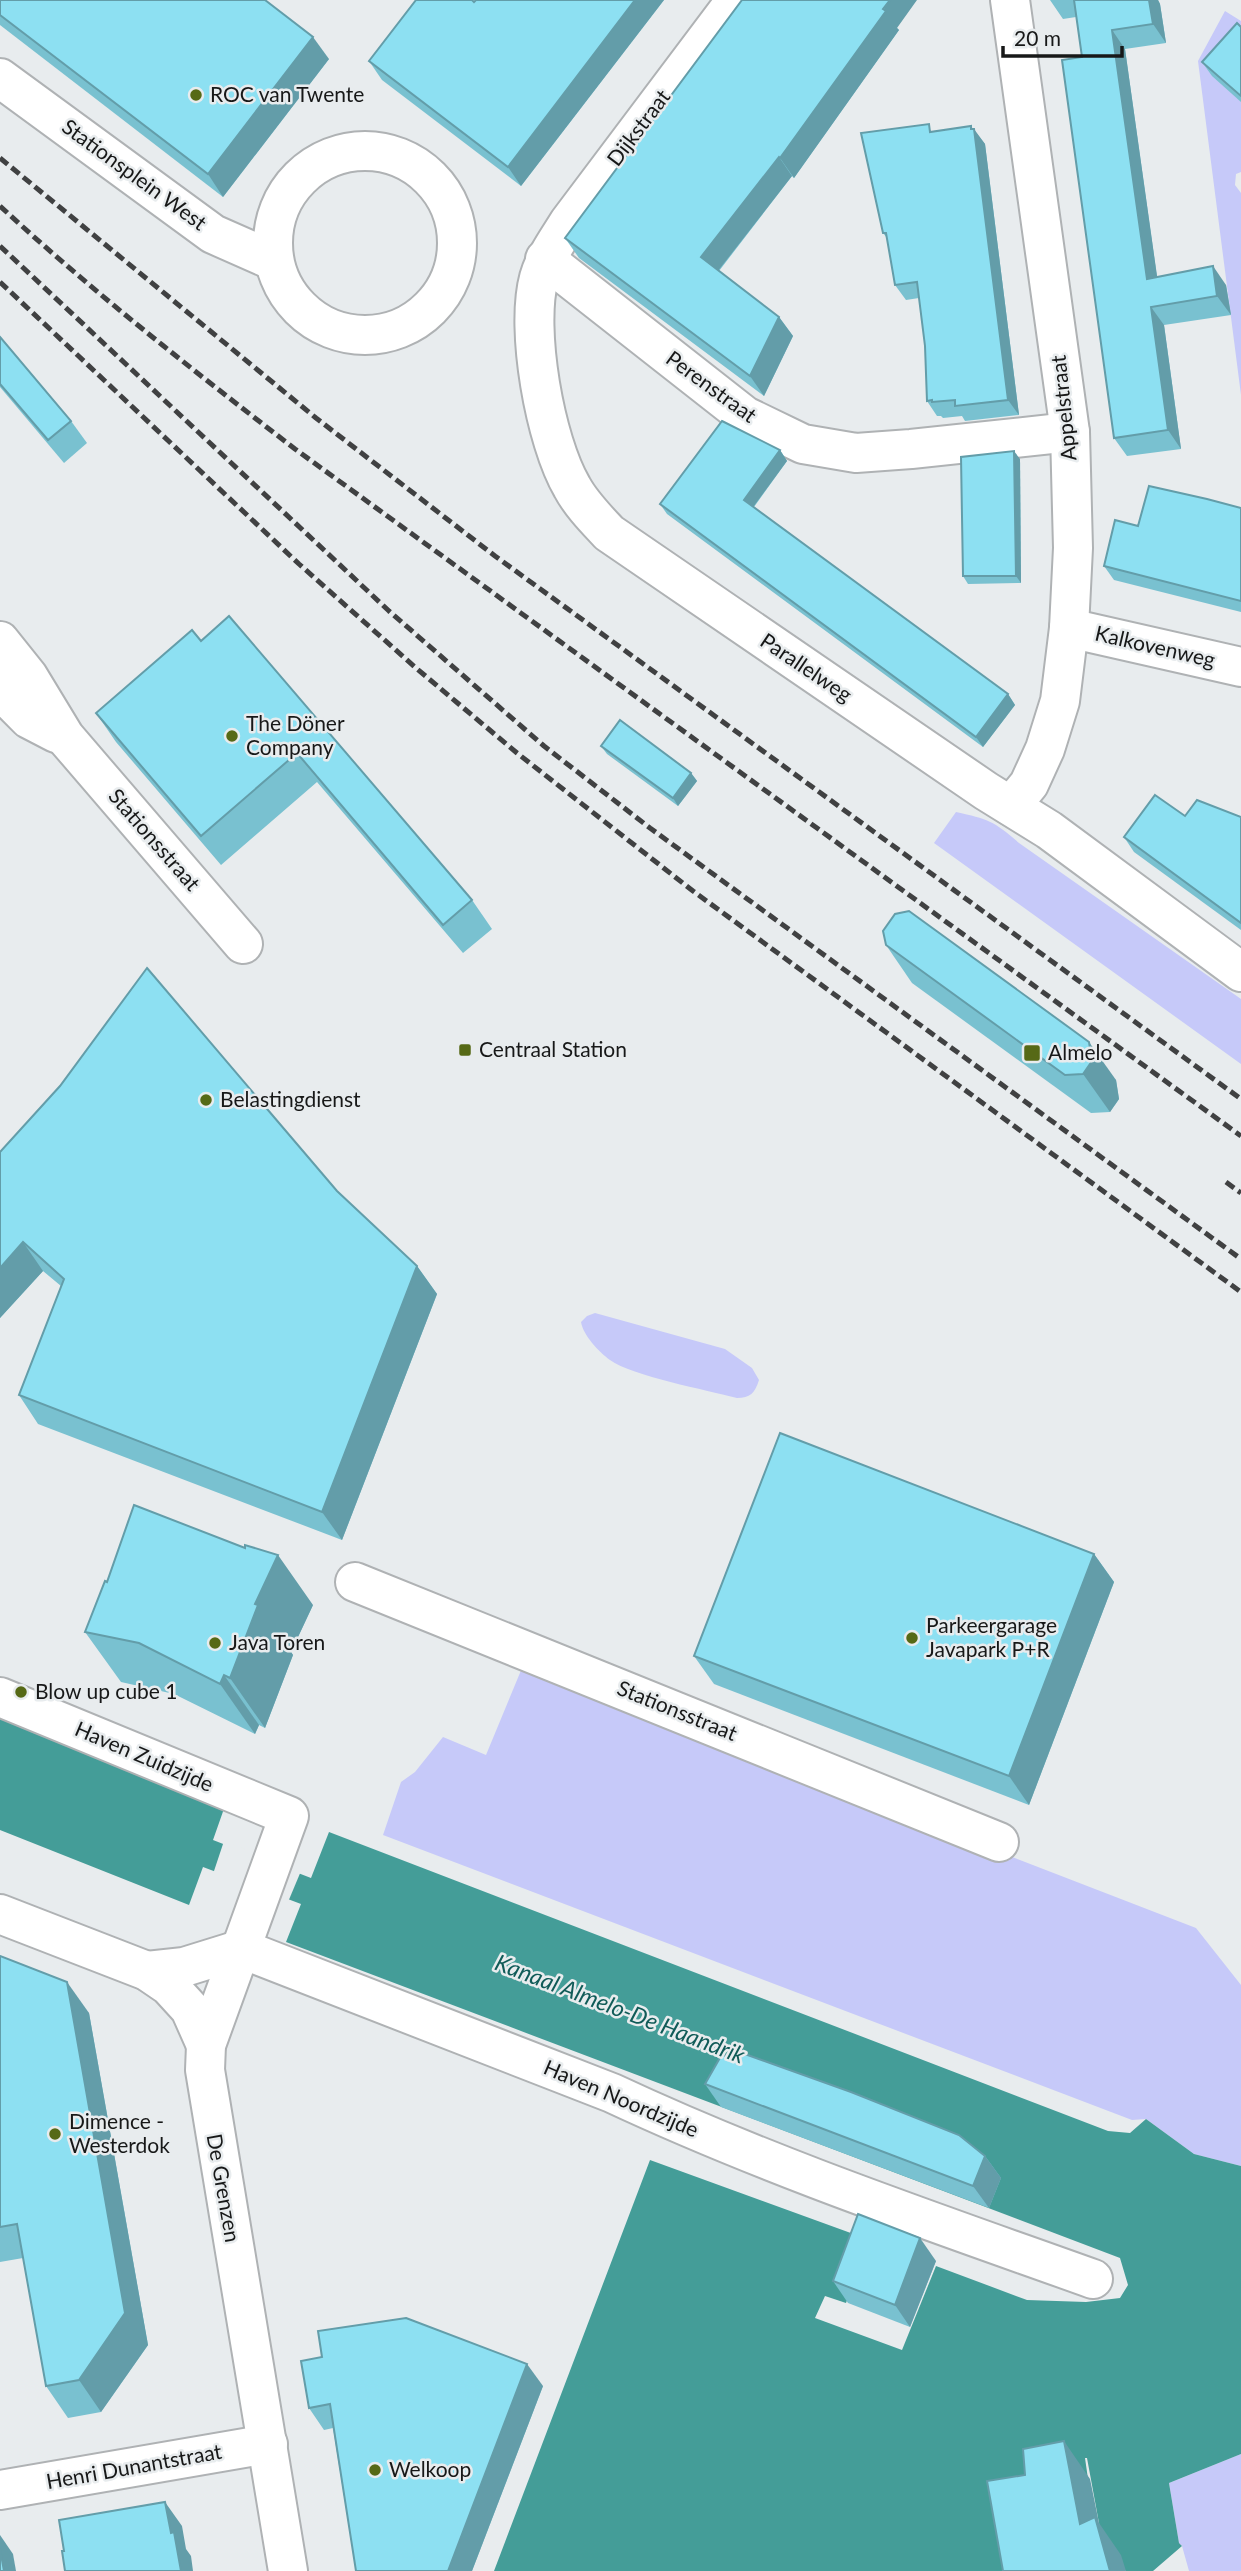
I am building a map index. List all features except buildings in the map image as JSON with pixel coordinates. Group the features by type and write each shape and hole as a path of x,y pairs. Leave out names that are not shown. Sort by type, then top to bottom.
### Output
{"street":[{"name":"Dijkstraat","path":"545,259 569,222 736,0"},
{"name":"Appelstraat","path":"1010,0 1070,432 1073,548 1069,628 1060,701 1045,749 1029,784 1012,806"},
{"name":"Stationsplein West","path":"0,78 213,234 274,261"},
{"path":"355,151 396,156 417,166 435,182 448,203 456,225 457,249 453,273 442,295 416,320 383,334 359,335 335,331 313,320 295,304 282,284 274,261 273,237 277,213 288,191 304,174 325,160 355,151"},
{"name":"Perenstraat","path":"545,259 745,416 803,444 856,453 1070,432"},
{"name":"Parallelweg","path":"545,259 535,298 537,352 545,407 555,444 572,486 609,533 986,791 1049,830 1241,972"},
{"name":"Kalkovenweg","path":"1069,628 1241,667"},
{"name":"Stationsstraat","path":"0,641 28,676 65,737 243,943"},
{"name":"Stationsstraat","path":"0,690 29,719 65,737"},
{"name":"Stationsstraat","path":"355,1582 999,1842"},
{"name":"Haven Zuidzijde","path":"0,1697 289,1816"},
{"name":"De Grenzen","path":"288,2571 205,2070 206,2045 289,1816"},
{"path":"0,1914 147,1970 169,1986 190,2009 206,2045"},
{"path":"147,1970 184,1967 242,1949"},
{"name":"Haven Noordzijde","path":"242,1949 612,2093 659,2115 851,2193 1093,2280"},
{"name":"Henri Dunantstraat","path":"0,2490 268,2444"}],"shaded area":[{"path":"1225,11 1241,21 1241,172 1236,174 1235,185 1241,193 1241,395 1198,61"},
{"path":"956,812 997,825 1241,999 1241,1064 934,843"},
{"path":"595,1313 725,1349 752,1368 759,1380 757,1385 749,1396 737,1398 652,1377 621,1366 601,1353 585,1332 581,1322"},
{"path":"522,1668 1196,1928 1241,1985 1241,2166 1194,2154 1146,2119 1132,2120 383,1835 401,1782 415,1772 443,1737 486,1755"},
{"path":"1241,2454 1241,2571 1189,2571 1179,2543 1169,2483"}],"water":[{"name":"Kanaal Almelo-De Haandrik","path":"0,1715 226,1803 213,1840 311,1878 329,1832 1108,2131 1130,2133 1146,2119 1194,2154 1241,2166 1241,2454 1169,2483 1179,2543 1182,2546 1153,2571 1126,2571 1106,2561 1085,2458 1088,2479 1022,2571 494,2571 650,2160 870,2240 846,2303 825,2296 815,2318 902,2350 936,2266 1027,2300 1086,2302 1120,2298 1128,2285 1120,2258 286,1942 301,1904 203,1867 189,1905 0,1830"}],"pier":[{"path":"224,1841 301,1871 288,1902 213,1874"}],"railway":[{"path":"0,158 316,418 495,556 1241,1099"},
{"path":"0,206 108,301 295,449 1241,1136"},
{"path":"0,246 389,611 544,746 650,828 1241,1259"},
{"path":"0,282 299,564 517,753 693,891 1241,1292"},
{"path":"1226,1182 1241,1193"}],"place":[{"name":"ROC van Twente","path":"196,95"},
{"name":"The Döner Company","path":"232,736"},
{"name":"Centraal Station","path":"465,1050"},
{"name":"Almelo","path":"1032,1053"},
{"name":"Belastingdienst","path":"206,1100"},
{"name":"Parkeergarage Javapark P+R","path":"912,1638"},
{"name":"Java Toren","path":"215,1643"},
{"name":"Blow up cube 1","path":"21,1692"},
{"name":"Dimence - Westerdok","path":"55,2134"},
{"name":"Welkoop","path":"375,2470"}]}
